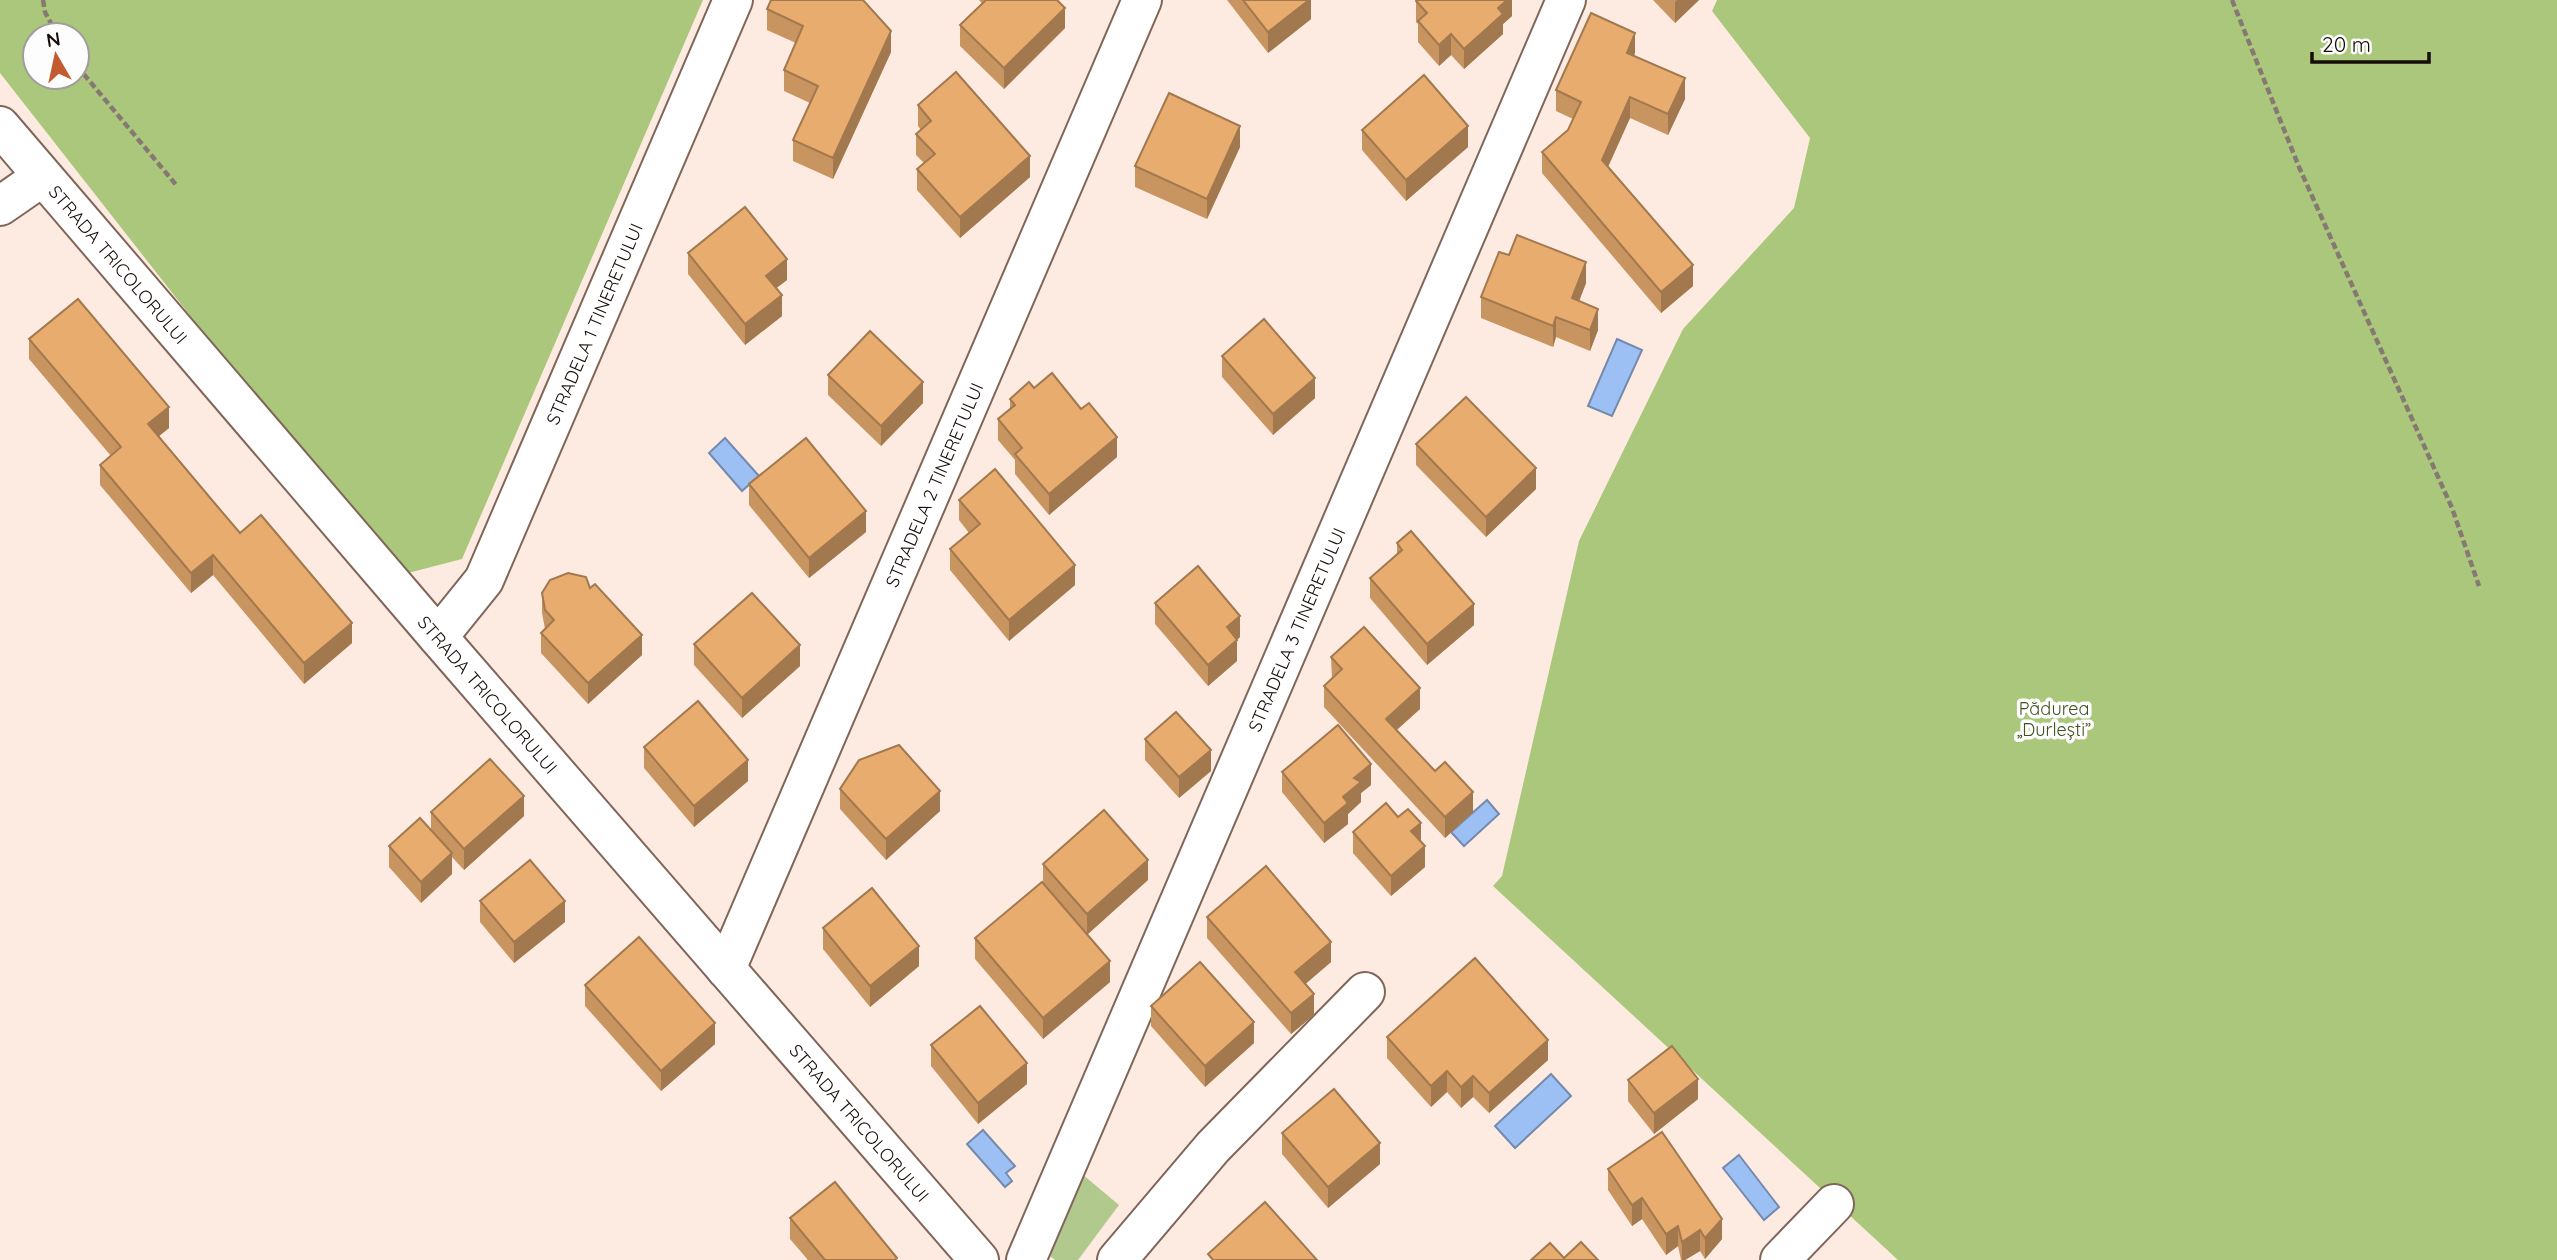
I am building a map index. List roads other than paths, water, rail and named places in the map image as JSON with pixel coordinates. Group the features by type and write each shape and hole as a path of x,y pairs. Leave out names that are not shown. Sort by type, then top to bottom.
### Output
{"street":[{"name":"STRADELA 1 TINERETULUI","path":"438,637 484,580 733,0"},
{"name":"STRADELA 2 TINERETULUI","path":"726,969 1142,0"},
{"name":"STRADELA 3 TINERETULUI","path":"1026,1260 1566,0"},
{"name":"STRADA TRICOLORULUI","path":"0,126 438,637 979,1260"},
{"path":"0,206 41,177"},
{"path":"1117,1260 1213,1147 1365,992"},
{"path":"1780,1260 1834,1204"}],"water":[{"path":"1617,339 1642,350 1612,416 1588,406"},
{"path":"725,438 759,476 742,491 709,453"},
{"path":"1487,800 1499,814 1464,846 1451,832"},
{"path":"1551,1074 1571,1096 1515,1148 1495,1126"},
{"path":"983,1130 1015,1166 1006,1173 1012,1181 1005,1187 967,1144"},
{"path":"1739,1155 1779,1207 1764,1220 1723,1168"}],"park label":[{"name":"Pădurea „Durlești”","path":"2054,718"}]}
